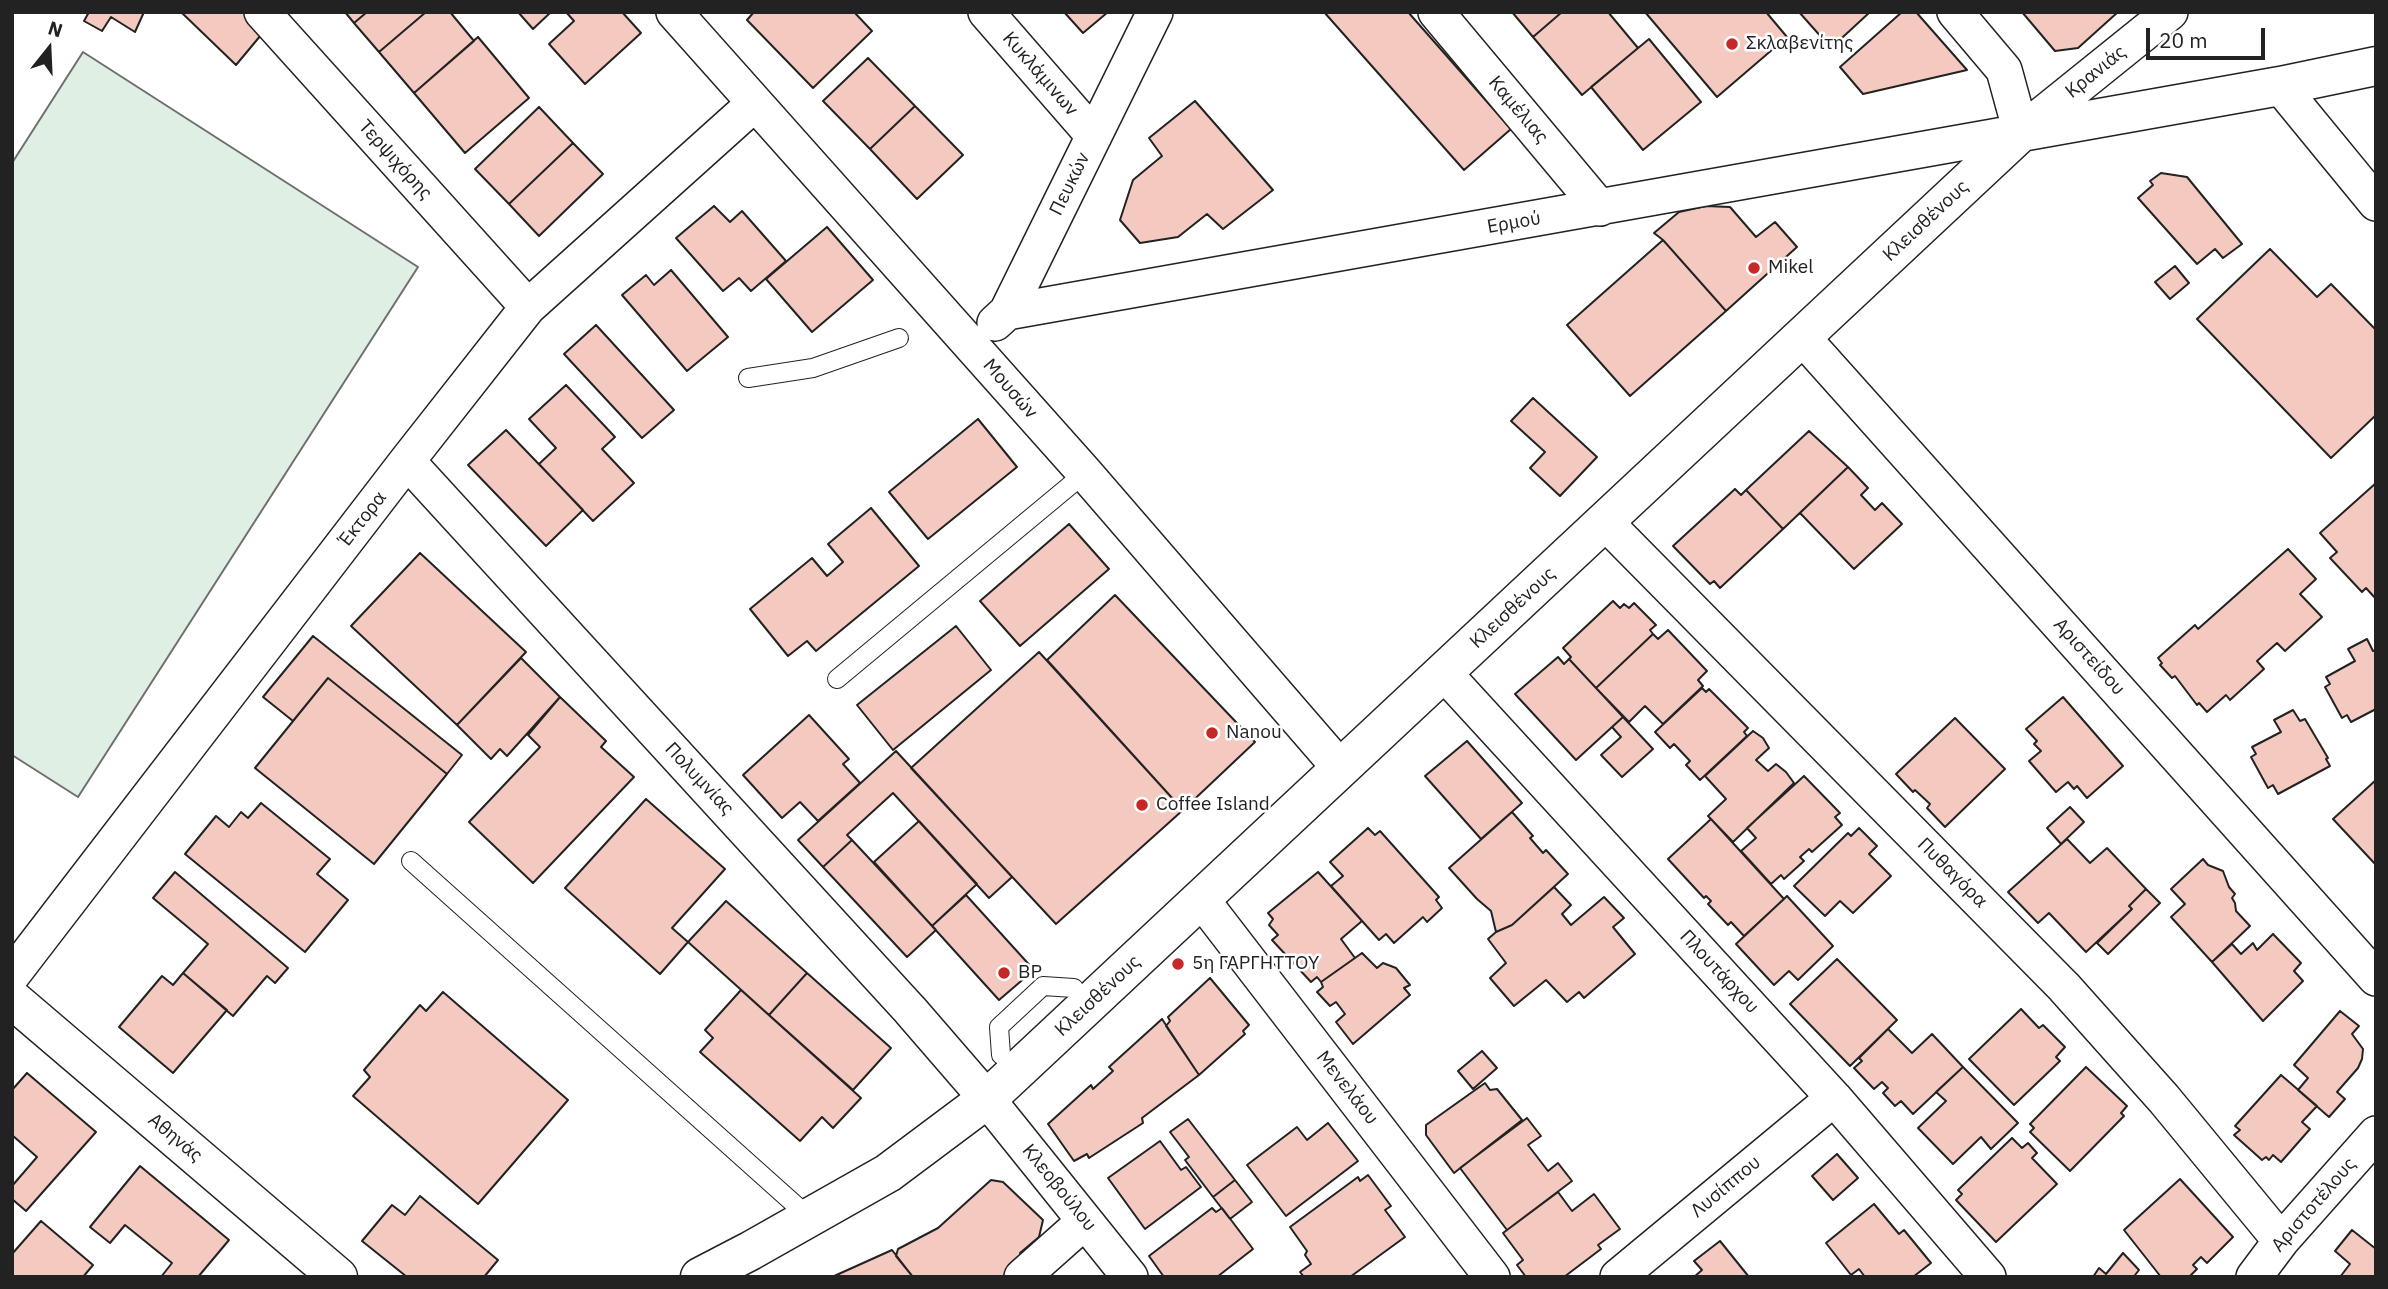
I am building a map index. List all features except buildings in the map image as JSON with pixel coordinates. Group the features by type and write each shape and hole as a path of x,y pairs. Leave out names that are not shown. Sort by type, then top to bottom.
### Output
{"main road":[{"path":"2021,132 2280,86 2376,66"},
{"name":"Κλεισθένους","path":"700,1277 888,1173 987,1099 2021,132"},
{"name":"Αθηνάς","path":"12,999 338,1277"}],"street":[{"name":"Τερψιχόρης","path":"262,12 528,307"},
{"name":"Μουσών","path":"674,12 1084,472 1341,769"},
{"name":"Κυκλάμινων","path":"986,12 1094,136"},
{"name":"Πευκών","path":"971,344 1007,312 1155,12"},
{"name":"Καμέλιας","path":"1436,12 1600,208"},
{"path":"1955,12 2004,70 2021,132"},
{"name":"Κρανιάς","path":"2021,132 2170,12"},
{"path":"2280,86 2376,203"},
{"name":"Έκτορα","path":"12,975 528,307 755,103"},
{"name":"Ερμού","path":"1007,312 2021,132"},
{"name":"Αριστείδου","path":"1802,337 2376,978"},
{"name":"Πολυμνίας","path":"407,461 911,1010 987,1099"},
{"name":"Πυθαγόρα","path":"1605,522 2064,987 2164,1099 2281,1241"},
{"name":"Πλουτάρχου","path":"1444,673 1834,1098 1988,1277"},
{"name":"Μενελάου","path":"1201,900 1492,1277"},
{"name":"Λυσίππου","path":"1618,1277 1834,1098"},
{"name":"Κλεοβούλου","path":"987,1099 1130,1277"},
{"name":"Αριστοτέλους","path":"2254,1277 2281,1241 2376,1134"},
{"path":"1022,1277 1086,1221"}],"lane":[{"path":"748,378 813,368 899,338"},
{"path":"837,679 1084,472"},
{"path":"411,861 810,1218"},
{"path":"1001,1055 999,1027 1043,986 1074,988"}],"green space":[{"path":"83,52 418,267 78,797 12,755 12,163"}],"place":[{"name":"Σκλαβενίτης","path":"1732,44"},
{"name":"Mikel","path":"1754,268"},
{"name":"Nanou","path":"1212,733"},
{"name":"Coffee Island","path":"1142,805"},
{"name":"5η ΓΑΡΓΗΤΤΟΥ","path":"1178,964"},
{"name":"BP","path":"1004,973"}]}
